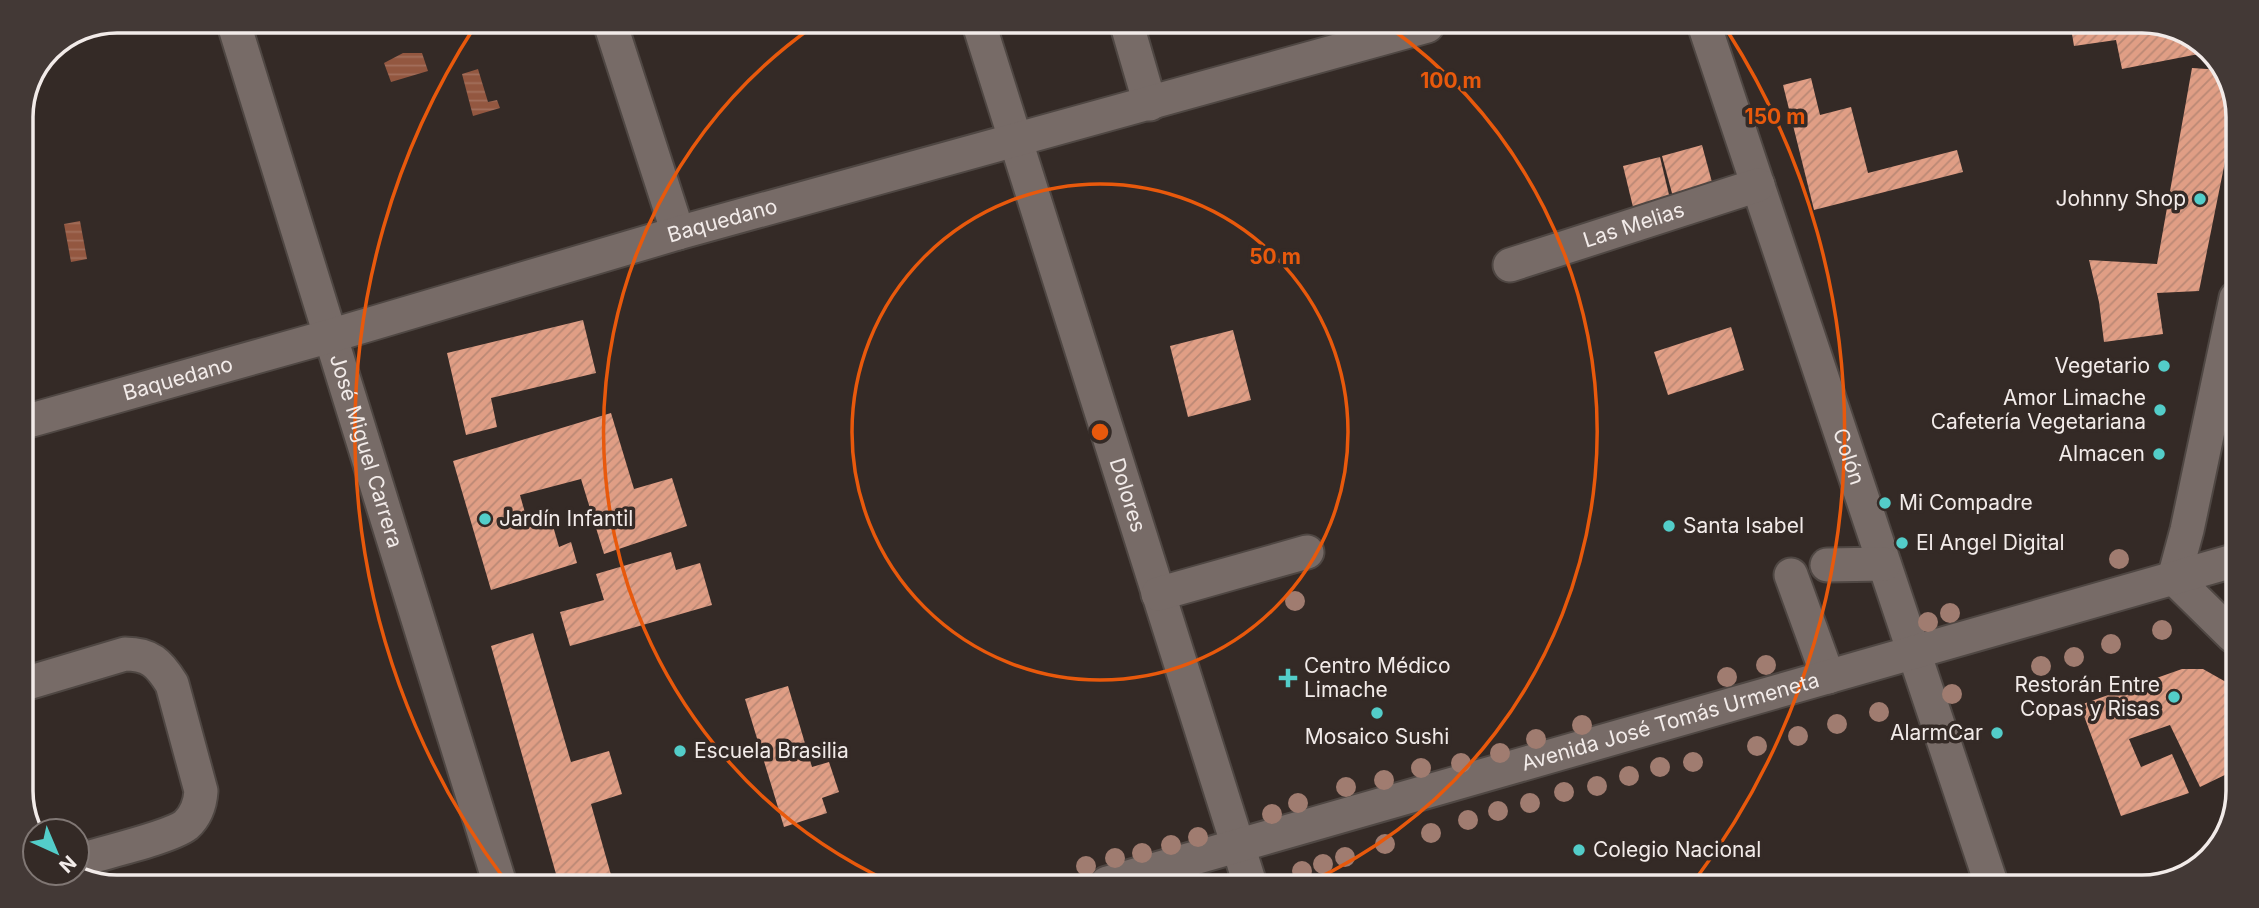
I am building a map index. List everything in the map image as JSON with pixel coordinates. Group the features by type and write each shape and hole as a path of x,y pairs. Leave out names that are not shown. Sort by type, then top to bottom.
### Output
{"street":[{"name":"José Miguel Carrera","path":"237,33 497,875"},
{"path":"613,33 678,233"},
{"name":"Dolores","path":"982,33 1247,875"},
{"path":"1130,33 1150,104"},
{"name":"Baquedano","path":"33,420 330,336 678,233 1402,33"},
{"name":"Colón","path":"1707,33 1988,875"},
{"name":"Las Melias","path":"1510,265 1758,185"},
{"path":"2226,345 2187,530 2174,578 2226,629"},
{"path":"1158,594 1307,552"},
{"name":"Avenida José Tomás Urmeneta","path":"1135,875 2226,563"},
{"path":"1827,565 1884,564"},
{"path":"1791,575 1828,677"},
{"path":"33,681 125,654 141,654 154,661 172,684 201,792 200,805 184,827 91,857"}],"shaded area":[{"path":"403,53 422,53 428,71 391,82 384,63"},
{"path":"478,69 488,102 497,100 500,108 473,116 462,74"},
{"path":"80,221 87,259 71,262 64,224"}],"building":[{"path":"2072,33 2142,33 2169,38 2197,54 2122,69 2116,40 2074,46"},
{"path":"2192,68 2210,69 2219,85 2226,112 2226,157 2199,291 2157,293 2163,334 2104,342 2099,302 2089,260 2157,264"},
{"path":"1811,78 1820,115 1851,107 1868,173 1957,150 1963,172 1814,210 1783,85"},
{"path":"1702,145 1713,186 1673,197 1662,156"},
{"path":"1660,157 1670,199 1633,207 1623,166"},
{"path":"583,320 596,373 491,398 497,427 466,435 447,353"},
{"path":"1731,327 1744,370 1668,395 1654,352"},
{"path":"1233,330 1251,400 1188,417 1170,346"},
{"path":"611,413 634,489 672,478 687,526 604,554 581,479 520,495 529,527 551,519 559,547 571,542 577,563 491,590 453,461"},
{"path":"671,552 676,570 700,563 712,605 570,646 560,612 604,600 596,574"},
{"path":"533,633 571,762 609,751 622,794 591,804 611,875 556,875 491,646"},
{"path":"2182,669 2203,669 2226,682 2226,774 2200,787 2170,725 2129,739 2141,767 2172,754 2189,793 2121,816 2080,705"},
{"path":"788,686 812,767 829,762 839,792 822,798 827,813 784,827 745,699"}],"place":[{"name":"Johnny Shop","path":"2200,199"},
{"name":"Vegetario","path":"2164,366"},
{"name":"Amor Limache Cafetería Vegetariana","path":"2160,410"},
{"name":"Almacen","path":"2159,454"},
{"name":"Mi Compadre","path":"1885,503"},
{"name":"Jardín Infantil","path":"485,519"},
{"name":"Santa Isabel","path":"1669,526"},
{"name":"El Angel Digital","path":"1902,543"},
{"name":"Centro Médico Limache","path":"1288,678"},
{"name":"Restorán Entre Copas y Risas","path":"2174,697"},
{"name":"Mosaico Sushi","path":"1377,713"},
{"name":"AlarmCar","path":"1997,733"},
{"name":"Escuela Brasilia","path":"680,751"},
{"name":"Colegio Nacional","path":"1579,850"}]}
